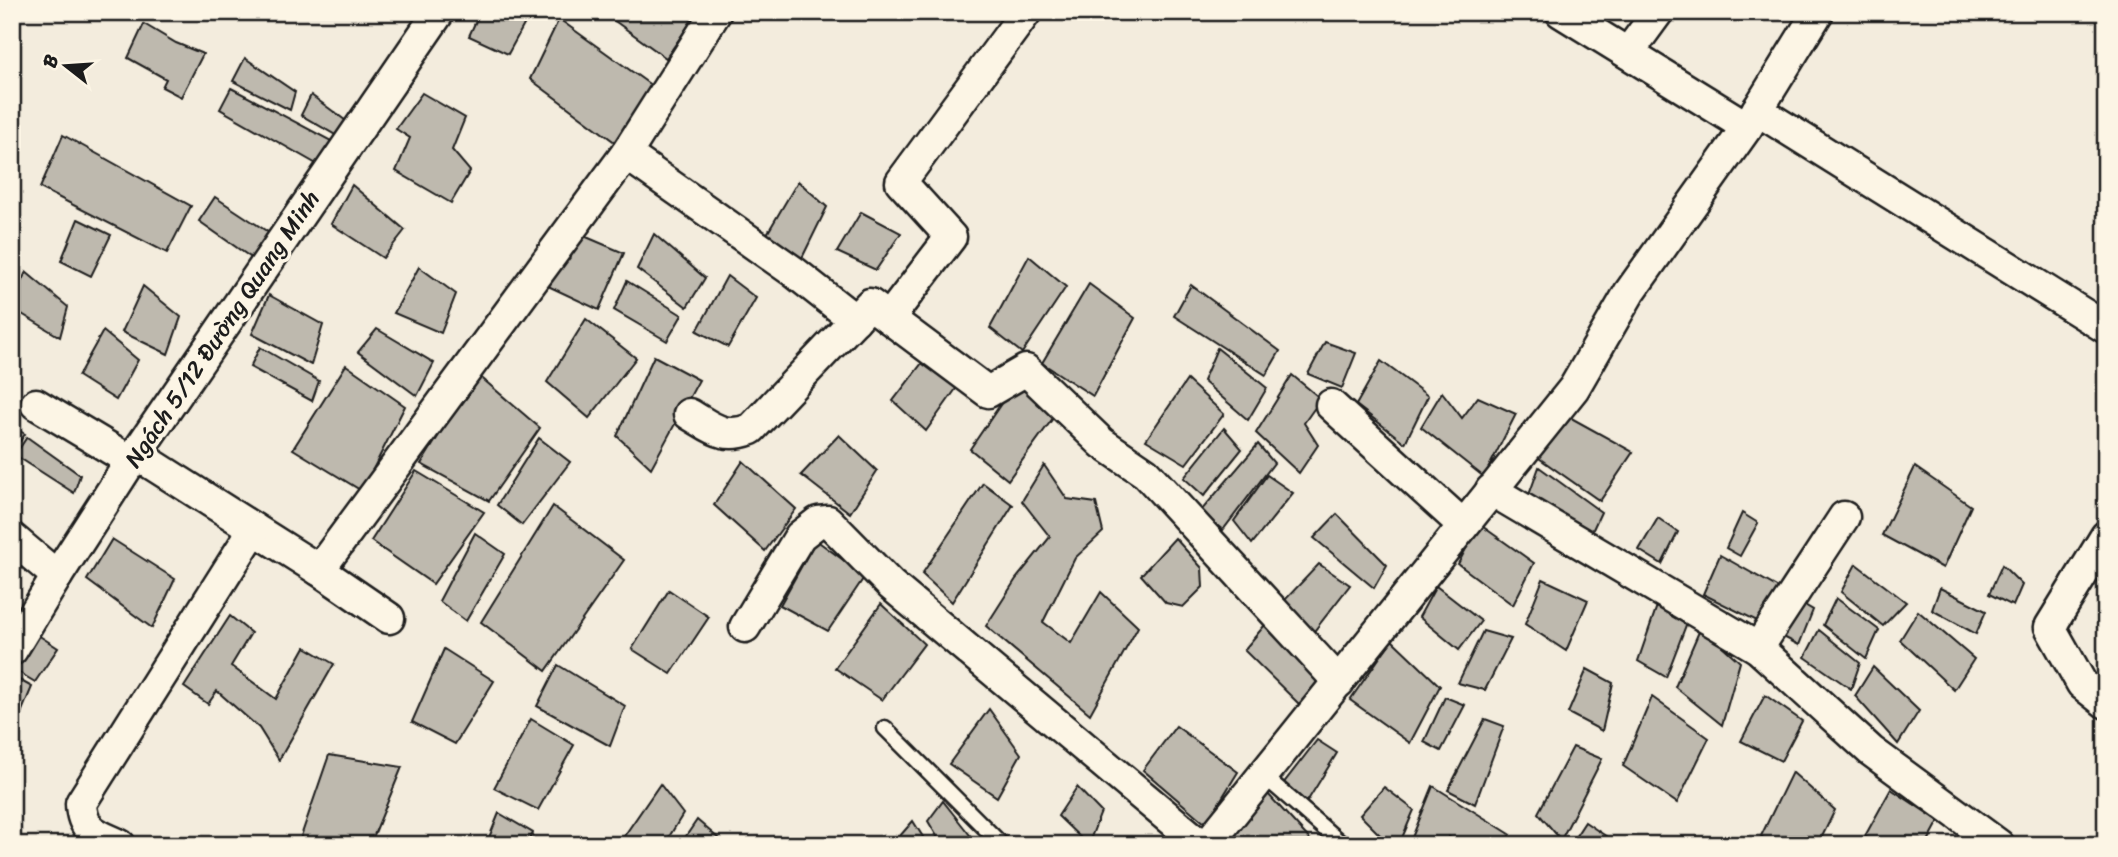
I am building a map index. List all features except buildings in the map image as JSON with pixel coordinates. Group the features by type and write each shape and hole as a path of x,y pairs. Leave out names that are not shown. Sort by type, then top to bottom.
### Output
{"street":[{"name":"Ngách 5/12 Đường Quang Minh","path":"12,650 134,458 439,12"},
{"path":"320,570 626,153 716,12"},
{"path":"889,318 951,237 901,182 1026,12"},
{"path":"1561,12 1628,53 1752,118 2106,328"},
{"path":"1628,53 1658,12"},
{"path":"1207,845 1574,388 1629,293 1752,118 1818,12"},
{"path":"626,153 794,272 855,320"},
{"path":"689,414 723,433 732,435 751,429 870,304 988,392 1026,370 1102,443 1146,473 1339,682"},
{"path":"36,404 254,529 389,618"},
{"path":"1331,405 1463,525"},
{"path":"1491,490 1758,648 1871,751 1999,845"},
{"path":"1758,648 1844,517"},
{"path":"745,627 800,536 818,522 828,521 891,585 1201,845"},
{"path":"120,845 91,831 82,818 81,803 254,529"},
{"path":"2106,536 2050,627 2082,684 2106,703"},
{"path":"12,538 57,576"}],"lane":[{"path":"884,728 1002,845"},
{"path":"1264,776 1343,845"}]}
